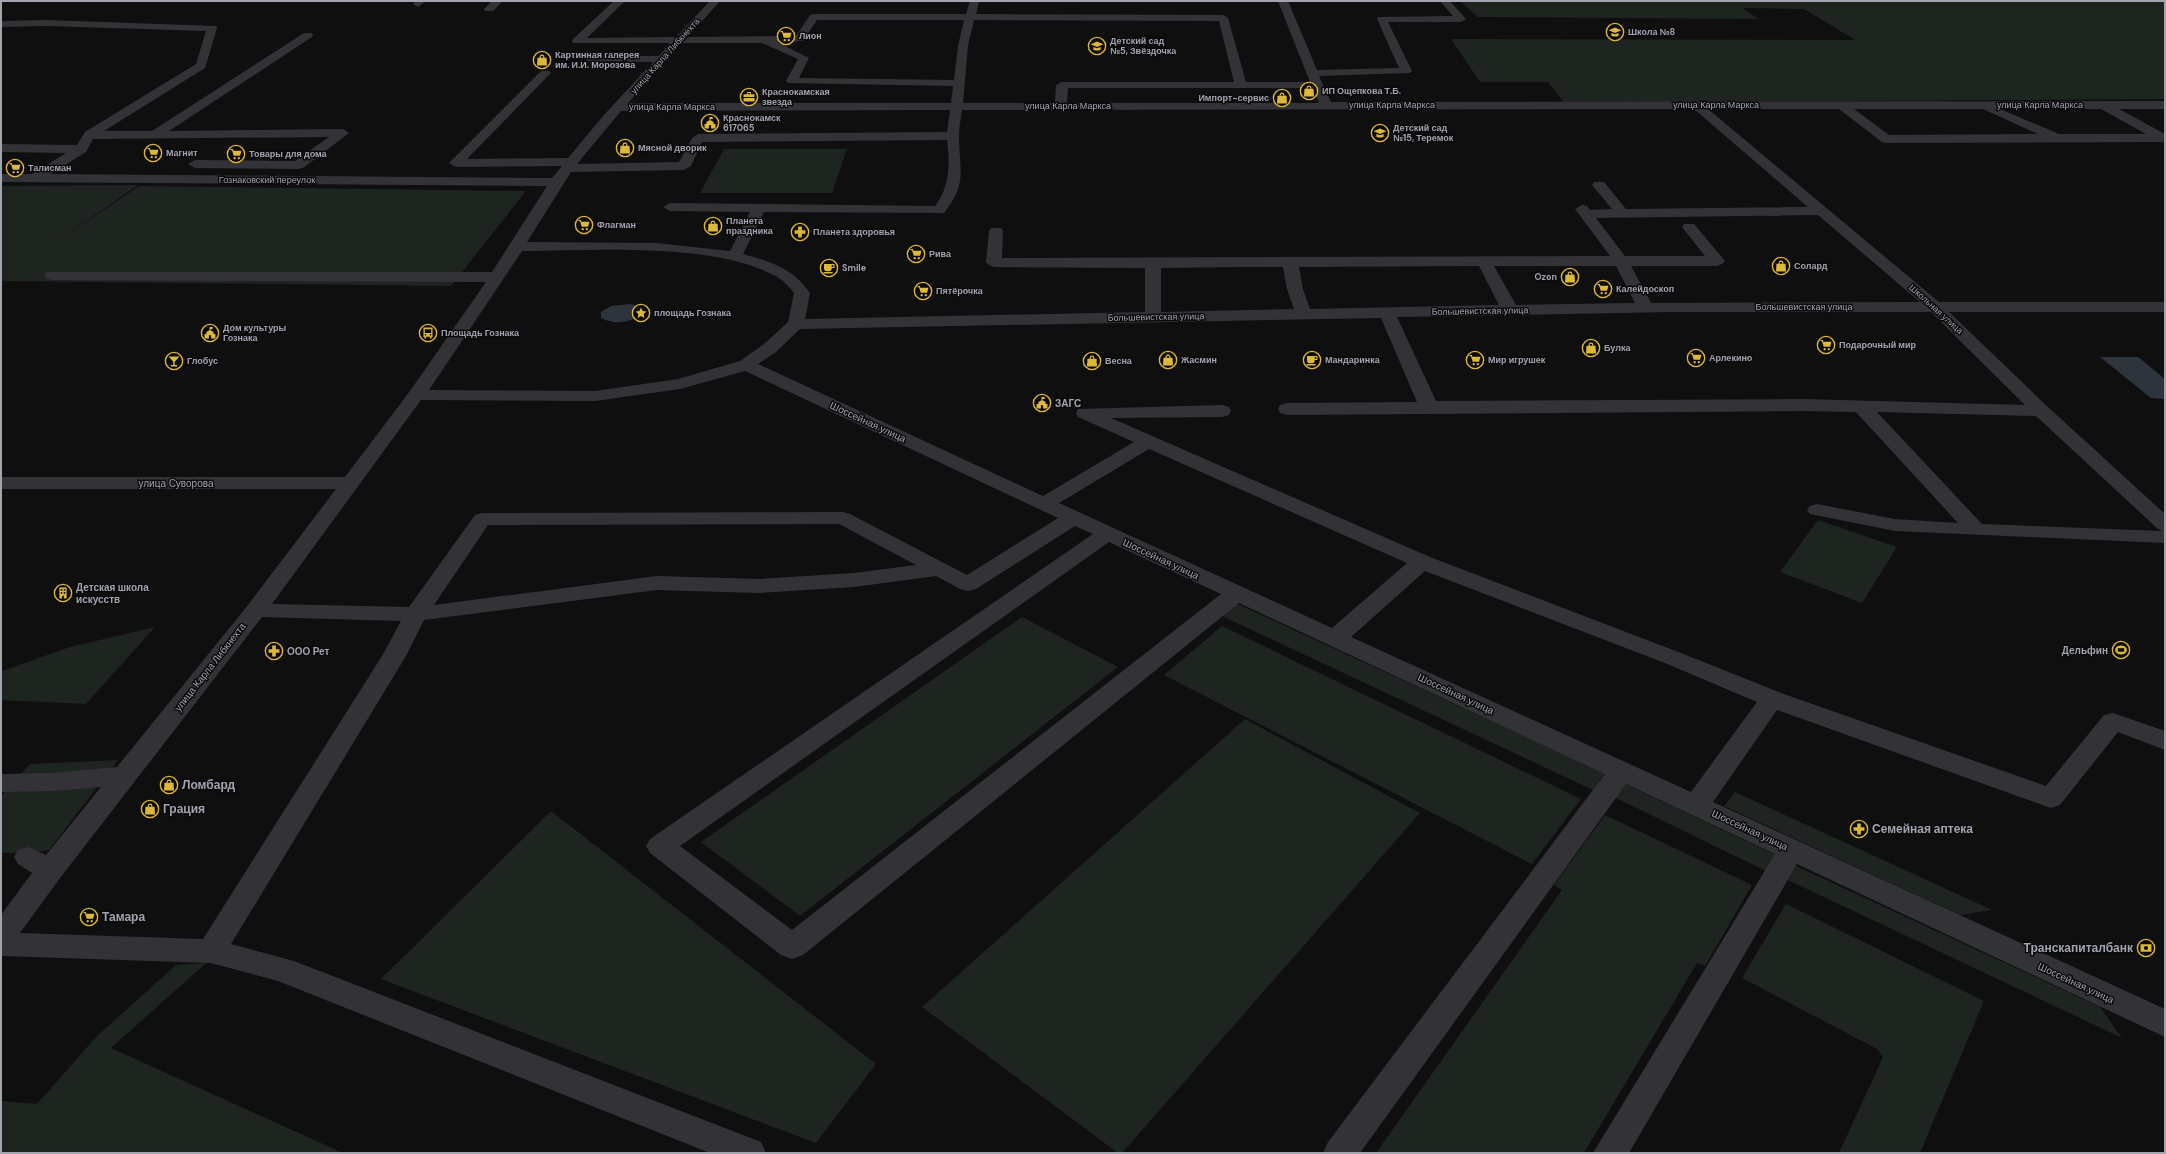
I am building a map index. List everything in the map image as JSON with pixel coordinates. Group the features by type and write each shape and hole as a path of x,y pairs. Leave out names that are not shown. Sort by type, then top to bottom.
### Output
{"street":[{"path":"489,9 498,1"},
{"path":"620,1 577,41 799,39 814,17 971,16 1223,18 1241,85"},
{"name":"улица Карла Либкнехта","path":"1,937 39,863 125,776 256,610 416,396 517,247 556,182 607,119 678,39 715,1"},
{"path":"670,207 939,210 950,195 954,181 953,136 955,107 963,46 975,1"},
{"path":"1283,1 1324,102"},
{"path":"1312,73 1406,71 1382,19 1461,19 1445,1"},
{"path":"1,24 47,23 212,28 201,66 89,135 81,149 34,179"},
{"path":"154,135 308,35"},
{"path":"761,39 804,58 792,81 958,83"},
{"path":"589,58 660,59"},
{"path":"545,73 456,163 684,166 698,138 953,136"},
{"path":"1061,106 1062,85 1317,85"},
{"path":"1302,98 1324,102"},
{"name":"улица Карла Маркса","path":"619,107 955,107 1324,102 1696,105 2165,105"},
{"name":"Школьная улица","path":"1696,105 1935,307 2041,411 2165,525"},
{"path":"1841,105 1886,139 2162,138 2104,105"},
{"path":"1983,106 2057,138"},
{"path":"89,135 343,134 298,165 178,164"},
{"path":"1,148 81,149"},
{"path":"59,164 83,164"},
{"name":"Гознаковский переулок","path":"1,178 556,182"},
{"path":"1599,185 1622,213"},
{"path":"735,256 759,208"},
{"path":"1646,308 1621,261 1584,211 1622,213 1820,210"},
{"path":"996,231 994,262 1153,265 1290,261 1718,261 1689,227"},
{"path":"416,396 596,396 680,384 746,365 770,348 796,324 802,293 786,275 735,256 667,248 517,247"},
{"path":"1290,261 1295,289 1304,314"},
{"path":"1484,261 1510,310"},
{"path":"1153,265 1153,317"},
{"path":"52,274 498,276"},
{"name":"Большевистская улица","path":"796,324 1646,308 2165,308"},
{"path":"1387,313 1429,407"},
{"name":"Шоссейная улица","path":"746,365 1236,594 1335,638 1792,849 2165,1024"},
{"path":"1287,409 1803,405 2041,411"},
{"path":"1861,406 1976,530"},
{"path":"1222,411 1085,413 1422,562 1673,658 1772,699 2052,798 2113,721 2165,741"},
{"path":"1043,504 1148,442"},
{"name":"улица Суворова","path":"2,484 352,483"},
{"path":"1817,510 1895,524 1976,530 2165,537"},
{"path":"211,951 394,656 416,614 482,519 843,518 968,584 1073,518"},
{"path":"1107,534 660,846 792,948 1236,594"},
{"path":"1335,638 1422,562"},
{"path":"256,610 416,614 658,583 759,586 854,580 939,569"},
{"path":"1696,805 1772,699"},
{"path":"1340,1153 1621,771"},
{"path":"1,783 52,782 125,776"},
{"path":"1610,1153 1792,849"},
{"path":"1,944 211,951 283,970 496,1052 749,1153"}],"shaded area":[{"path":"1460,1 2165,1 2165,99 1564,103 1548,82 1480,82 1451,39 1855,40 1804,9 1743,8 1758,19 1478,17"},
{"path":"724,149 847,149 832,193 700,193"},
{"path":"138,185 62,238 139,186 526,191 451,286 1,281 1,186"},
{"path":"631,304 643,309 643,313 634,319 623,322 611,322 601,318 601,312 611,306"},
{"path":"2100,357 2138,357 2165,379 2165,399 2151,398"},
{"path":"1818,520 1897,547 1862,603 1780,572"},
{"path":"1235,603 1605,773 1593,790 1220,615"},
{"path":"1022,617 1118,667 800,916 701,842"},
{"path":"1222,626 1581,799 1532,864 1164,675"},
{"path":"155,627 86,704 1,700 2,671 70,647"},
{"path":"1245,719 1420,813 1122,1153 1118,1153 922,1007"},
{"path":"118,760 49,850 31,853 1,853 1,796 30,764"},
{"path":"1625,784 1776,855 1766,871 1614,797"},
{"path":"1735,792 1992,910 1960,915 1724,806"},
{"path":"551,811 876,1064 816,1143 381,979"},
{"path":"1605,815 1752,885 1705,966 1697,963 1584,1153 1376,1153 1562,890 1554,885"},
{"path":"1796,866 2100,1007 2122,1038 1788,880"},
{"path":"1786,904 1984,1001 1920,1153 1839,1153 1883,1057 1877,1049 1742,978"},
{"path":"206,963 111,1048 343,1153 1,1153 1,1101 37,1104 97,1036 176,965"}],"place":[{"name":"Школа №8","path":"1615,32"},
{"name":"Лион","path":"786,36"},
{"name":"Детский сад №5, Звёздочка","path":"1097,46"},
{"name":"Картинная галерея им. И.И. Морозова","path":"542,60"},
{"name":"ИП Ощепкова Т.Б.","path":"1309,91"},
{"name":"Краснокамская звезда","path":"749,97"},
{"name":"Импорт-сервис","path":"1282,98"},
{"name":"Краснокамск 617065","path":"710,123"},
{"name":"Детский сад №15, Теремок","path":"1380,133"},
{"name":"Мясной дворик","path":"625,148"},
{"name":"Магнит","path":"153,153"},
{"name":"Товары для дома","path":"236,154"},
{"name":"Талисман","path":"15,168"},
{"name":"Флагман","path":"584,225"},
{"name":"Планета праздника","path":"713,226"},
{"name":"Планета здоровья","path":"800,232"},
{"name":"Рива","path":"916,254"},
{"name":"Солард","path":"1781,266"},
{"name":"Smile","path":"829,268"},
{"name":"Ozon","path":"1570,277"},
{"name":"Калейдоскоп","path":"1603,289"},
{"name":"Пятёрочка","path":"923,291"},
{"name":"площадь Гознака","path":"641,313"},
{"name":"Дом культуры Гознака","path":"210,333"},
{"name":"Площадь Гознака","path":"428,333"},
{"name":"Подарочный мир","path":"1826,345"},
{"name":"Булка","path":"1591,348"},
{"name":"Арлекино","path":"1696,358"},
{"name":"Жасмин","path":"1168,360"},
{"name":"Мандаринка","path":"1312,360"},
{"name":"Мир игрушек","path":"1475,360"},
{"name":"Глобус","path":"174,361"},
{"name":"Весна","path":"1092,361"},
{"name":"ЗАГС","path":"1042,403"},
{"name":"Детская школа искусств","path":"63,593"},
{"name":"Дельфин","path":"2121,650"},
{"name":"ООО Рет","path":"274,651"},
{"name":"Ломбард","path":"169,785"},
{"name":"Грация","path":"150,809"},
{"name":"Семейная аптека","path":"1859,829"},
{"name":"Тамара","path":"89,917"},
{"name":"Транскапиталбанк","path":"2146,948"}]}
